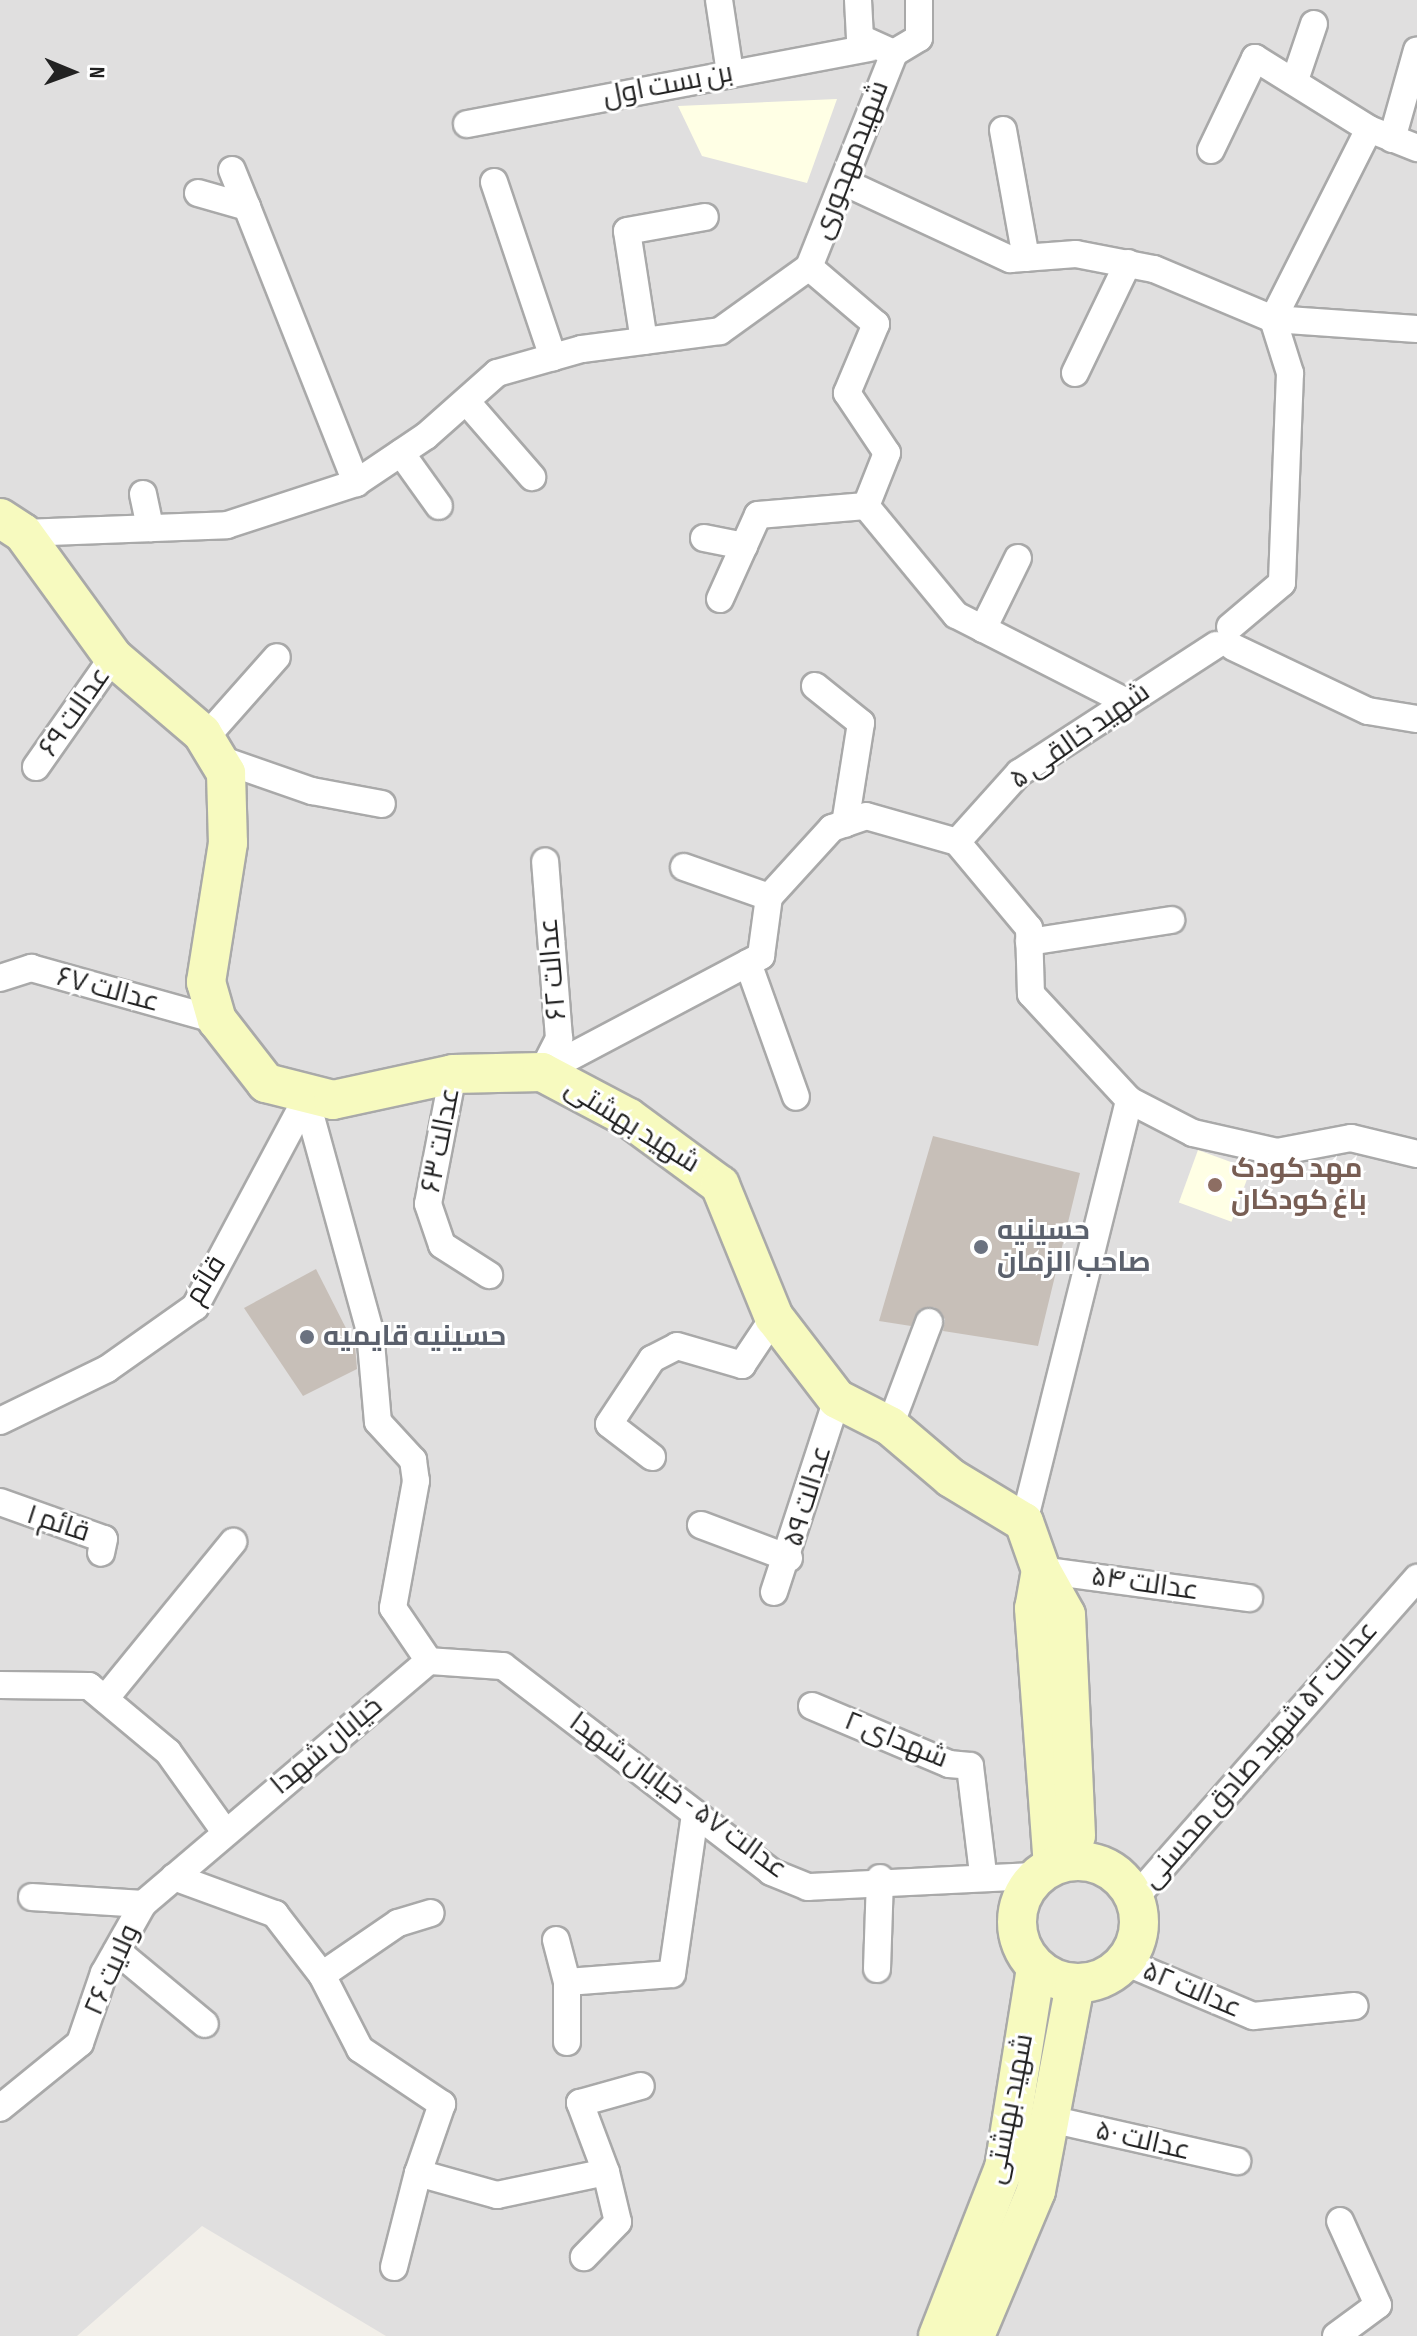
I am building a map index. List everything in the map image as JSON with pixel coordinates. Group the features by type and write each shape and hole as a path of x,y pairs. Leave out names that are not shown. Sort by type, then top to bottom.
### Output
{"main road":[{"path":"11,526 113,657 211,748"},
{"name":"شهید بهشتی","path":"211,748 226,773 228,843 206,982 217,1020 266,1083 306,1099 333,1100 453,1074 542,1072 629,1118 720,1185 774,1317 791,1349 837,1399 890,1426 951,1478 1024,1522"},
{"path":"1024,1522 1041,1570 1066,1615 1056,1867"},
{"path":"1056,1867 1111,1871 1135,1898 1139,1931 1125,1962 1111,1974 1075,1984 1036,1968 1017,1932 1024,1892 1056,1867"},
{"name":"شهید بهشتی","path":"938,2336 1004,2168 1036,1968"},
{"name":"شهید بهشتی","path":"975,2336 1036,2191 1075,1984"}],"street":[{"path":"719,0 730,73"},
{"path":"858,0 854,26 882,51 919,38 927,3"},
{"path":"1295,80 1314,24"},
{"path":"1273,319 1381,134 1417,50"},
{"name":"بن بست اول","path":"467,124 730,73 882,51"},
{"name":"شهیدمهجوری","path":"809,267 846,183 882,51"},
{"path":"1211,150 1255,58 1381,134 1417,148"},
{"path":"1003,130 1026,258"},
{"path":"232,170 356,483"},
{"path":"494,182 553,357"},
{"path":"846,183 1010,259 1076,254 1128,263 1273,319 1417,329"},
{"path":"198,193 247,207"},
{"path":"644,341 627,231 705,217"},
{"path":"1075,373 1128,263"},
{"path":"11,526 150,528 227,525 356,483 401,453 497,373 553,357 720,331 809,267 876,324 847,393 887,453 866,506"},
{"name":"شهید خالقی ۵","path":"957,842 1019,773 1125,701 1226,640 1282,583 1290,373 1273,319"},
{"path":"466,401 532,477"},
{"path":"401,453 439,506"},
{"path":"143,494 150,528"},
{"path":"720,599 758,515 866,506"},
{"path":"866,506 956,615 1125,701"},
{"path":"704,538 744,546"},
{"path":"983,629 1018,558"},
{"path":"1226,640 1368,711 1417,719"},
{"name":"عدالت ۶۹","path":"36,767 113,657"},
{"path":"277,657 211,748 312,791 382,804"},
{"path":"815,686 861,723 845,824"},
{"path":"542,1072 761,956 769,897 845,824 866,816 957,842 1029,928 1031,994 1129,1100 1193,1133 1277,1152 1351,1138 1417,1154"},
{"name":"عدالت ۶۲","path":"542,1072 559,1038 545,862"},
{"path":"684,867 769,897"},
{"path":"1029,942 1171,920"},
{"path":"748,963 796,1097"},
{"name":"عدالت ۶۷","path":"0,978 31,968 217,1020"},
{"name":"عدالت ۶۳","path":"453,1074 428,1204 442,1245 489,1275"},
{"path":"306,1099 370,1331 378,1422 413,1460 416,1481 393,1608 429,1661"},
{"name":"قائم","path":"0,1421 107,1369 195,1307 306,1099"},
{"path":"1024,1522 1129,1100"},
{"path":"652,1457 609,1424 652,1359 677,1346 742,1365 774,1317"},
{"path":"890,1426 929,1322"},
{"name":"عدالت ۵۹","path":"774,1592 789,1558 837,1399"},
{"name":"قائم ۱","path":"0,1502 104,1539 101,1553"},
{"path":"701,1525 789,1558"},
{"path":"105,1699 233,1542"},
{"name":"عدالت ۵۴","path":"1041,1570 1249,1598"},
{"name":"عدالت ۵۲ شهید صادق محسنی","path":"1135,1898 1417,1578"},
{"name":"عدالت ۵۷ - خیابان شهدا","path":"429,1661 503,1666 771,1872 808,1887 880,1878 983,1874 1056,1867"},
{"name":"خیابان شهدا","path":"225,1832 429,1661"},
{"path":"0,1685 89,1686 168,1752 225,1832"},
{"name":"شهدای ۲","path":"812,1706 949,1764 970,1766 983,1874"},
{"path":"567,1982 672,1974 695,1815"},
{"name":"ولایت ۲۶","path":"5,2095 80,2043 117,1951 143,1904 225,1832"},
{"path":"174,1877 275,1914 322,1975 360,2049 442,2104 418,2173 394,2267"},
{"path":"877,1969 880,1878"},
{"path":"32,1897 143,1904"},
{"path":"322,1975 398,1923 431,1913"},
{"path":"556,1940 567,1982 567,2042"},
{"path":"117,1951 205,2024"},
{"name":"عدالت ۵۲","path":"1125,1962 1253,2016 1355,2006"},
{"path":"584,2257 618,2222 606,2172 580,2103 641,2086"},
{"name":"عدالت ۵۰","path":"1050,2119 1237,2161"},
{"path":"418,2173 497,2195 606,2172"},
{"path":"1336,2336 1378,2305 1340,2221"}],"shaded area":[{"path":"0,0 1417,0 1417,2336 386,2336 202,2226 77,2336 0,2336"},
{"path":"837,99 807,183 702,156 678,106"},
{"name":"مهد کودک باغ کودکان","path":"1198,1150 1251,1169 1231,1222 1179,1203"}],"building":[{"name":"حسینیه صاحب الزمان","path":"933,1136 1080,1173 1038,1346 943,1331 945,1319 934,1307 920,1309 911,1326 879,1321"},
{"name":"حسینیه قایمیه","path":"316,1269 355,1346 357,1369 303,1396 244,1308"}],"place":[{"name":"مهد کودک باغ کودکان","path":"1215,1185"},
{"name":"حسینیه صاحب الزمان","path":"981,1247"},
{"name":"حسینیه قایمیه","path":"307,1337"}]}
